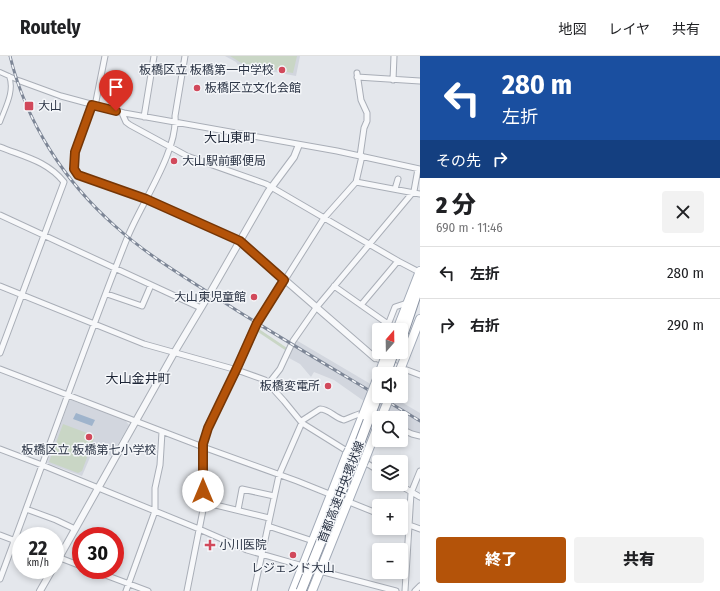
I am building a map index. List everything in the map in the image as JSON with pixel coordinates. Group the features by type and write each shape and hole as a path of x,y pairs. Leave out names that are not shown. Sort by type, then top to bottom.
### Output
{"highway":[{"path":"404,323 420,278"},
{"path":"407,323 420,283"},
{"path":"407,323 420,292"},
{"path":"408,325 420,297"},
{"name":"首都高速中央環状線","path":"303,591 375,403"},
{"name":"首都高速中央環状線","path":"303,591 377,403"}],"main road":[{"path":"400,323 420,272"},
{"path":"401,367 420,319"},
{"path":"293,591 372,392"},
{"path":"312,591 348,502 366,463 372,445"}],"street":[{"path":"105,56 94,106 75,152 74,169 78,175 146,199 240,241 372,356"},
{"path":"144,117 154,56"},
{"path":"19,527 129,234 170,147 176,123 175,116 185,56"},
{"path":"393,80 394,56"},
{"path":"0,72 20,81 94,106 122,113 298,146 361,156 419,169 412,193 316,308 293,341 280,369 269,383"},
{"path":"187,591 203,502 203,447 208,428 257,323 324,218 356,182 364,128 367,121 367,113 362,100 357,75 393,80 420,81"},
{"path":"0,122 9,104 12,84 9,76"},
{"path":"122,113 126,122 130,125 170,147 187,156 266,184 398,261 420,272"},
{"path":"76,527 174,353 271,187 294,157 298,146"},
{"path":"0,147 46,165 64,182 0,353"},
{"path":"395,189 398,179"},
{"path":"356,182 420,194"},
{"path":"0,215 201,308"},
{"path":"361,305 398,261"},
{"path":"107,294 142,306 151,285"},
{"path":"0,286 144,344 236,370 265,380 302,423 372,467"},
{"path":"334,286 387,323"},
{"path":"388,323 395,308 407,303"},
{"path":"377,359 420,375"},
{"path":"0,369 372,511"},
{"path":"254,591 279,475 303,420 320,409 326,409 340,419 344,420 355,414 366,412 372,414"},
{"path":"126,591 154,511 155,488 160,464 162,432"},
{"path":"408,432 420,436"},
{"path":"0,449 199,529 247,550 303,566"},
{"path":"405,591 411,493 420,471"},
{"path":"238,510 242,489 274,496"},
{"path":"408,491 420,497"},
{"path":"203,502 270,518"},
{"path":"26,509 72,528"},
{"path":"409,525 420,529"},
{"path":"268,526 313,541"},
{"path":"64,546 72,534"},
{"path":"0,535 12,540"},
{"path":"0,579 12,546"},
{"path":"320,571 396,591"},
{"path":"40,591 47,579"},
{"path":"116,579 148,591"},
{"path":"414,591 420,586"}],"shaded area":[{"name":"板橋区立 板橋第一中学校","path":"225,56 300,56 296,76 238,65 236,62"},
{"path":"296,340 372,385 372,403 403,403 420,413 420,435 408,430 408,411 378,411 334,380 314,372 311,377 300,364 289,358"},
{"name":"板橋区立 板橋第七小学校","path":"71,400 125,420 129,425 111,456 94,448 82,476 47,463 69,401"}],"green space":[{"name":"板橋区立 板橋第一中学校","path":"230,56 297,56 293,73 243,64"},
{"path":"259,329 287,348 285,350 258,332"},
{"path":"63,424 95,436 82,471 78,473 49,462"}],"water":[{"path":"76,413 95,420 92,426 73,419"}],"railway":[{"path":"10,56 26,104 49,149 79,190 115,226 158,260 189,280 420,421"}],"place":[{"name":"板橋区立 板橋第一中学校","path":"282,70"},
{"name":"板橋区立文化会館","path":"197,88"},
{"name":"大山","path":"29,106"},
{"name":"大山駅前郵便局","path":"174,161"},
{"name":"大山東児童館","path":"254,297"},
{"name":"板橋変電所","path":"328,386"},
{"name":"板橋区立 板橋第七小学校","path":"89,437"},
{"name":"小川医院","path":"210,545"},
{"name":"レジェンド大山","path":"293,555"}],"district":[{"name":"大山東町","path":"230,137"},
{"name":"大山金井町","path":"138,378"}],"route":[{"path":"116,111 92,105 75,152 74,169 78,175 146,199 240,241 284,280 257,323 208,428 203,444 203,491"}]}
